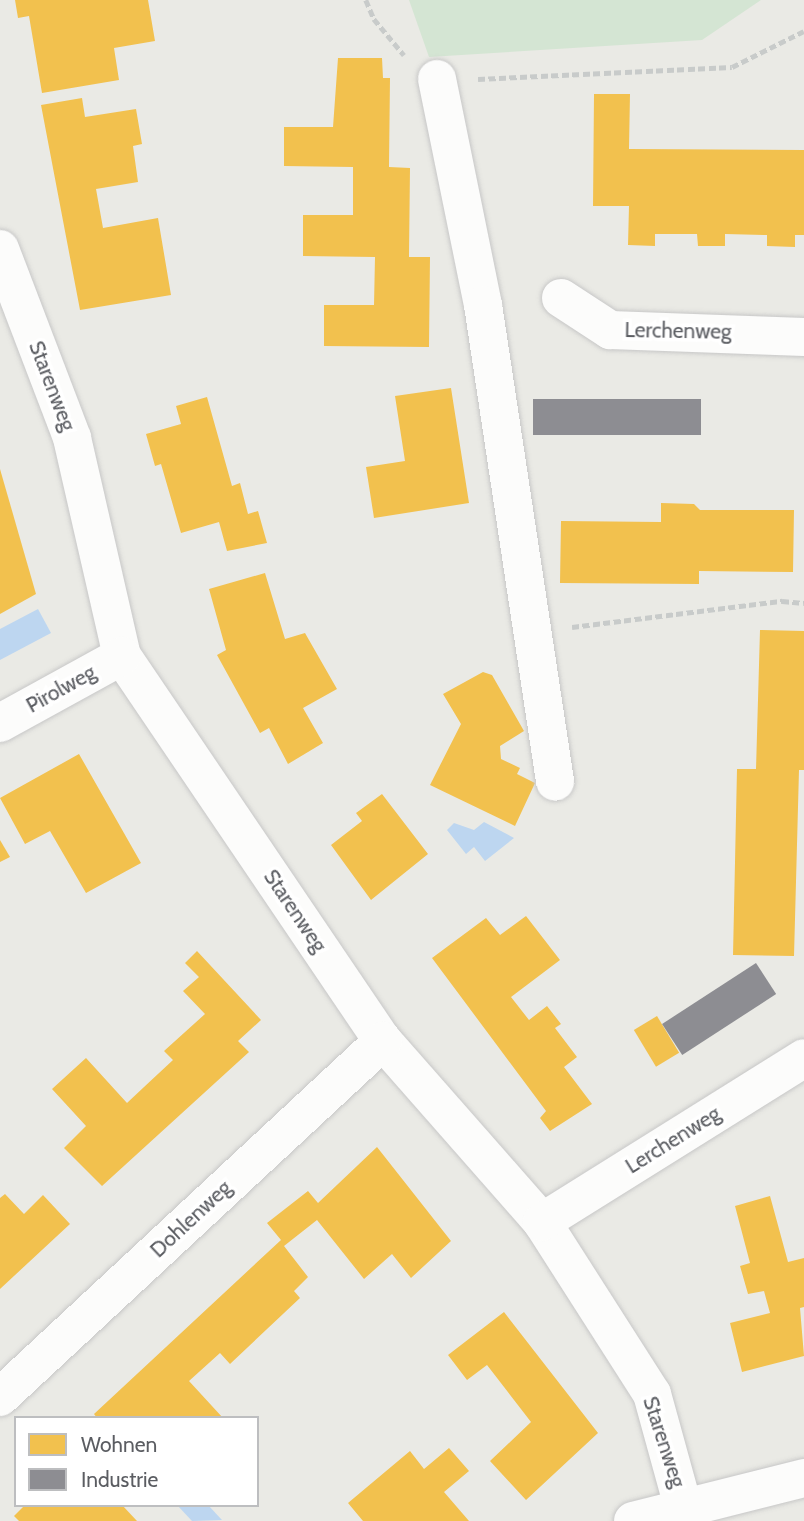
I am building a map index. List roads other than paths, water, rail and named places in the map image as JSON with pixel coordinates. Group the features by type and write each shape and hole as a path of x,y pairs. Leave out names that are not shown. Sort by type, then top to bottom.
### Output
{"street":[{"path":"437,79 483,305 555,782"},
{"name":"Starenweg","path":"0,249 72,438 122,656 383,1041 542,1222 652,1394 687,1516"},
{"name":"Lerchenweg","path":"561,298 610,330 804,338"},
{"name":"Pirolweg","path":"0,723 122,656"},
{"name":"Dohlenweg","path":"0,1397 383,1041"},
{"name":"Lerchenweg","path":"542,1222 804,1058"},
{"path":"632,1521 687,1516 804,1478"}],"water":[{"path":"38,609 51,633 0,660 0,629"},
{"path":"484,822 514,838 485,861 474,847 466,854 447,830 454,823 474,830"},
{"path":"179,1507 210,1507 222,1520 192,1521"}]}
